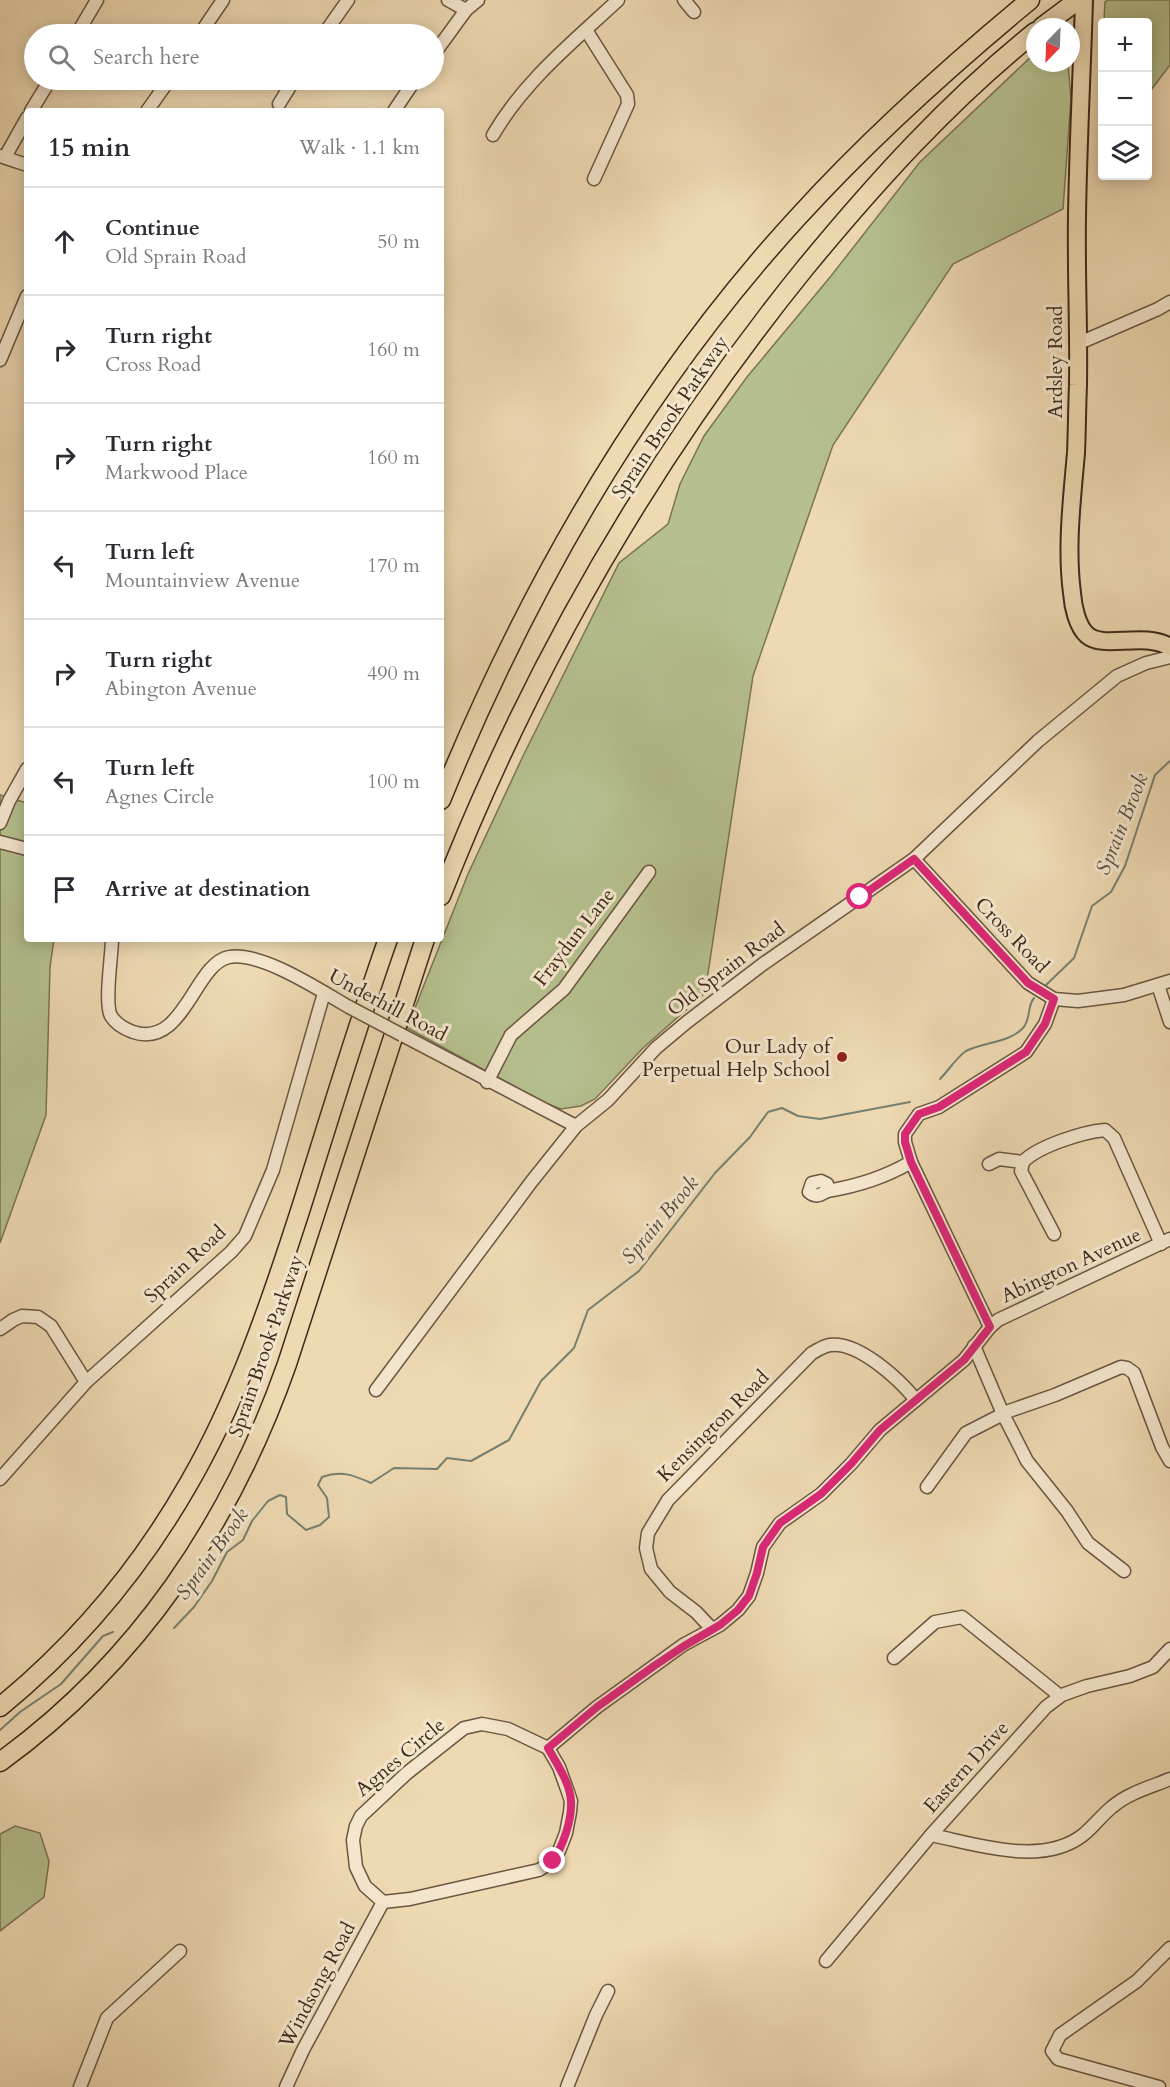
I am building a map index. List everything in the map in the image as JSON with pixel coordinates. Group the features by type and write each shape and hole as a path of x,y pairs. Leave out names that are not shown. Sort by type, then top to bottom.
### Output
{"highway":[{"name":"Sprain Brook Parkway","path":"444,793 506,653 563,543 627,436 681,360 758,263 827,186 924,92 1030,0"},
{"path":"1057,18 1082,3"},
{"name":"Sprain Brook Parkway","path":"444,889 494,770 558,641 619,532 704,403 784,295 877,184 963,95 1026,40"},
{"name":"Sprain Brook Parkway","path":"0,1707 67,1646 122,1585 174,1509 205,1454 232,1397 266,1311 387,942"},
{"name":"Sprain Brook Parkway","path":"0,1762 75,1700 138,1632 194,1558 240,1477 266,1421 287,1364 423,942"}],"main road":[{"name":"Ardsley Road","path":"1082,3 1077,217 1076,450 1070,564 1072,595 1077,616 1086,634 1095,640 1142,639 1158,641 1170,647"}],"street":[{"path":"83,24 97,0"},
{"path":"207,24 223,0"},
{"path":"331,24 348,0"},
{"path":"448,0 466,10"},
{"path":"444,40 466,10 478,0"},
{"path":"493,135 507,110 548,64 618,0"},
{"path":"684,0 694,12"},
{"path":"586,30 627,95 628,104 594,179"},
{"path":"33,108 44,90"},
{"path":"149,108 162,90"},
{"path":"279,104 288,90"},
{"path":"396,108 409,90"},
{"path":"24,123 2,156 24,164"},
{"path":"1077,344 1170,302"},
{"path":"0,360 24,303"},
{"name":"Old Sprain Road","path":"376,1390 576,1125 608,1100 656,1048 798,938 914,859 1038,741 1117,676 1146,663 1170,657"},
{"path":"0,823 24,774"},
{"path":"0,842 24,848"},
{"name":"Cross Road","path":"914,859 1028,983 1054,999 1078,1001 1124,995 1164,983"},
{"name":"Fraydun Lane","path":"487,1081 511,1035 564,989 649,872"},
{"name":"Underhill Road","path":"112,942 109,987 111,1016 123,1028 134,1033 144,1035 160,1032 175,1018 221,960 244,955 271,965 487,1081 576,1125"},
{"path":"1164,983 1170,1022"},
{"name":"Sprain Road","path":"0,1479 86,1382 231,1252 245,1236 273,1170 324,993"},
{"path":"990,1327 911,1162 905,1134 919,1114 939,1107 1026,1052 1045,1024 1054,999"},
{"path":"1054,1234 1021,1171 1023,1162 1039,1150 1092,1131 1105,1131 1114,1138 1165,1242"},
{"path":"989,1164 999,1159 1023,1162"},
{"path":"827,1191 858,1186 891,1175 911,1162"},
{"name":"Abington Avenue","path":"974,1346 998,1320 1165,1242"},
{"path":"0,1329 22,1316 38,1317 51,1326 86,1382"},
{"name":"Kensington Road","path":"712,1629 696,1612 670,1592 651,1569 646,1548 648,1533 668,1500 747,1422 812,1353 822,1347 838,1346 862,1353 905,1386 916,1400"},
{"path":"383,1902 410,1899 539,1870 553,1861 566,1833 571,1801 559,1767 548,1748 597,1707 738,1610 749,1596 763,1547 780,1523 821,1494 880,1430 964,1360 974,1346"},
{"path":"974,1346 1003,1414 1027,1461 1067,1511 1088,1543 1124,1571"},
{"path":"927,1487 966,1433 1003,1414 1121,1367 1134,1373 1162,1447 1170,1461"},
{"path":"894,1658 935,1622 962,1617 1060,1696"},
{"name":"Eastern Drive","path":"826,1961 931,1835 1046,1707 1060,1696 1153,1667 1170,1649"},
{"name":"Agnes Circle","path":"383,1902 365,1886 356,1867 353,1840 356,1826 361,1816 370,1807 407,1773 464,1728 482,1724 498,1726 523,1735 548,1748"},
{"path":"931,1835 1008,1851 1027,1853 1050,1849 1082,1836 1113,1806 1126,1798 1170,1779"},
{"name":"Windsong Road","path":"286,2087 303,2050 383,1902"},
{"path":"1159,2087 1058,2059 1052,2051 1056,2039 1137,1981 1170,1948"},
{"path":"80,2087 107,2018 180,1951"},
{"path":"567,2087 596,2014 608,1991"}],"green space":[{"path":"1108,0 1170,0 1170,65 1152,89 1152,18 1104,18 1105,2"},
{"path":"1026,62 1026,72 1069,72 1071,99 1063,209 953,264 833,445 753,676 705,993 643,1048 595,1099 581,1106 561,1109 545,1103 407,1028 441,942 444,942 444,935 468,874 523,756 619,563 668,524 680,484 704,436 747,377 831,276 920,162"},
{"path":"0,795 24,802 24,942 54,942 50,967 46,1115 0,1243"},
{"path":"15,1826 40,1833 49,1861 44,1897 0,1931 0,1834"}],"waterway":[{"name":"Sprain Brook","path":"1045,986 1074,958 1092,906 1111,892 1125,866 1155,775 1170,761"},
{"name":"Sprain Brook","path":"940,1079 966,1051 1011,1037 1023,1028 1034,998"},
{"name":"Sprain Brook","path":"174,1628 194,1607 212,1581 227,1552 243,1540 252,1521 268,1501 280,1495 286,1497 287,1514 306,1530 320,1525 329,1517 327,1498 318,1485 322,1477 347,1474 371,1483 394,1468 437,1469 447,1458 471,1461 509,1440 541,1381 574,1348 588,1310 639,1271 715,1173 750,1137 768,1112 782,1108 798,1116 820,1119 910,1102"},
{"name":"Sprain Brook","path":"0,1730 20,1712 61,1684 103,1636 113,1632"}],"place":[{"name":"Our Lady of Perpetual Help School","path":"842,1057"}],"route":[{"path":"553,1861 566,1833 571,1801 559,1767 548,1748 597,1707 684,1646 720,1625 738,1610 749,1596 763,1547 780,1523 821,1494 880,1430 964,1360 990,1327 911,1162 905,1134 919,1114 939,1107 1026,1052 1045,1024 1054,999 1028,983 914,859 860,897"}]}
